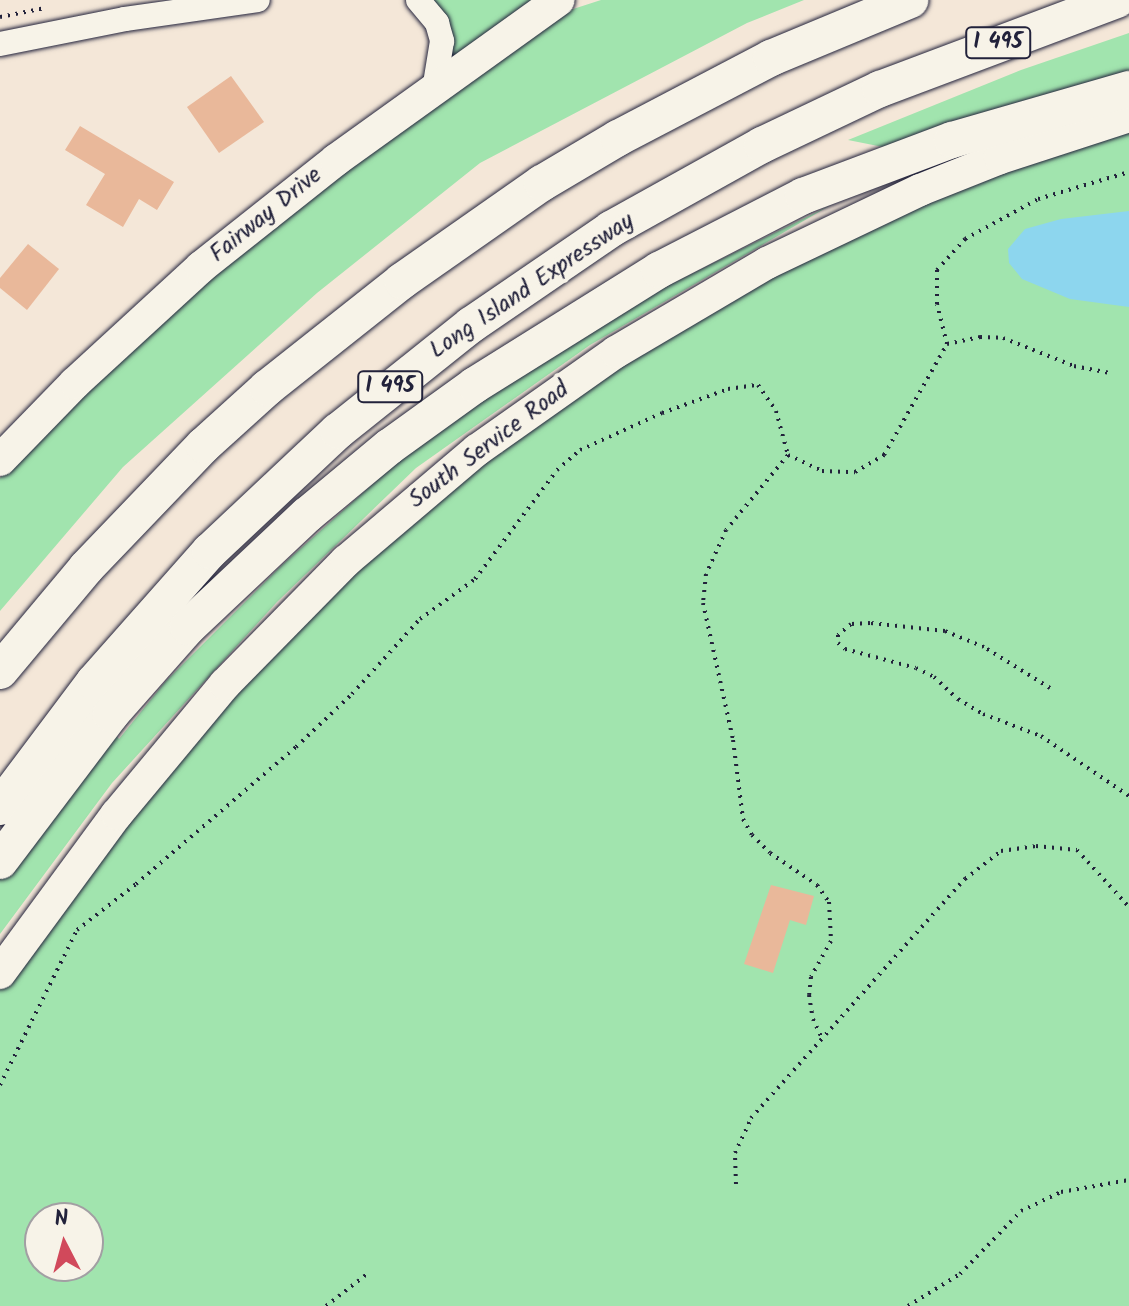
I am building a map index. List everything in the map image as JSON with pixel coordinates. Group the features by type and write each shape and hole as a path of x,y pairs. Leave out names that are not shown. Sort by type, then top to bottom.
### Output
{"highway":[{"path":"0,671 86,568 204,445 278,378 402,281 542,183 694,96 771,58 910,0"},
{"name":"Long Island Expressway","path":"0,807 94,682 210,551 338,431 471,325 611,229 762,145 880,89 1117,0"},
{"path":"0,861 111,714 188,627 337,489 475,385 659,270 803,196 939,144 1129,89"}],"main road":[{"name":"Fairway Drive","path":"0,460 75,383 201,267 336,160 559,0"},
{"name":"South Service Road","path":"0,973 117,814 225,684 346,561 477,450 616,352 767,263 947,179 1129,116"}],"street":[{"path":"125,19 192,0"},
{"path":"0,44 125,19 258,0"},
{"path":"418,0 437,23 442,41 434,90"}],"path":[{"path":"0,1085 77,930 136,884 296,747 352,694 420,619 475,579 557,470 580,450 675,408 728,389 758,385 776,411 788,455 822,471 855,472 884,455 947,344 937,304 937,270 965,239 1038,199 1129,172"},
{"path":"947,344 980,337 1003,338 1074,366 1111,373"},
{"path":"788,455 726,530 706,574 703,603 733,740 743,819 752,835 770,853 817,885 829,902 831,941 811,977 809,995 813,1019 822,1038"},
{"path":"1050,688 984,647 945,631 870,623 851,624 838,635 838,643 845,649 916,668 934,677 958,699 983,714 1041,736 1129,796"},
{"path":"736,1184 735,1153 751,1118 965,879 1001,851 1036,846 1077,850 1129,907"},
{"path":"908,1306 960,1274 1021,1211 1061,1192 1129,1180"},
{"path":"326,1306 367,1274"}],"green space":[{"path":"418,0 559,0 434,90 440,61"},
{"path":"601,0 804,0 747,23 480,163 317,293 123,467 0,611 0,478 42,432 217,270 434,104 567,11"},
{"path":"1129,33 1129,79 888,148 848,140 1021,70"},
{"path":"1129,123 1129,1306 0,1306 0,982 165,761 463,467 792,257"},
{"path":"831,205 590,345 416,468 277,602 112,783 0,934 0,877 112,731 119,739 165,682 282,565 394,465 487,394 616,311"}],"water":[{"path":"1129,211 1129,307 1070,299 1022,279 1009,263 1008,249 1025,229 1061,219"}],"building":[{"path":"231,76 264,122 219,153 187,107"},
{"path":"80,126 174,182 157,210 139,199 123,227 86,205 105,174 65,150"},
{"path":"28,244 59,269 27,310 0,288 0,278"},
{"path":"771,885 814,896 806,925 790,920 773,973 744,964"}]}
